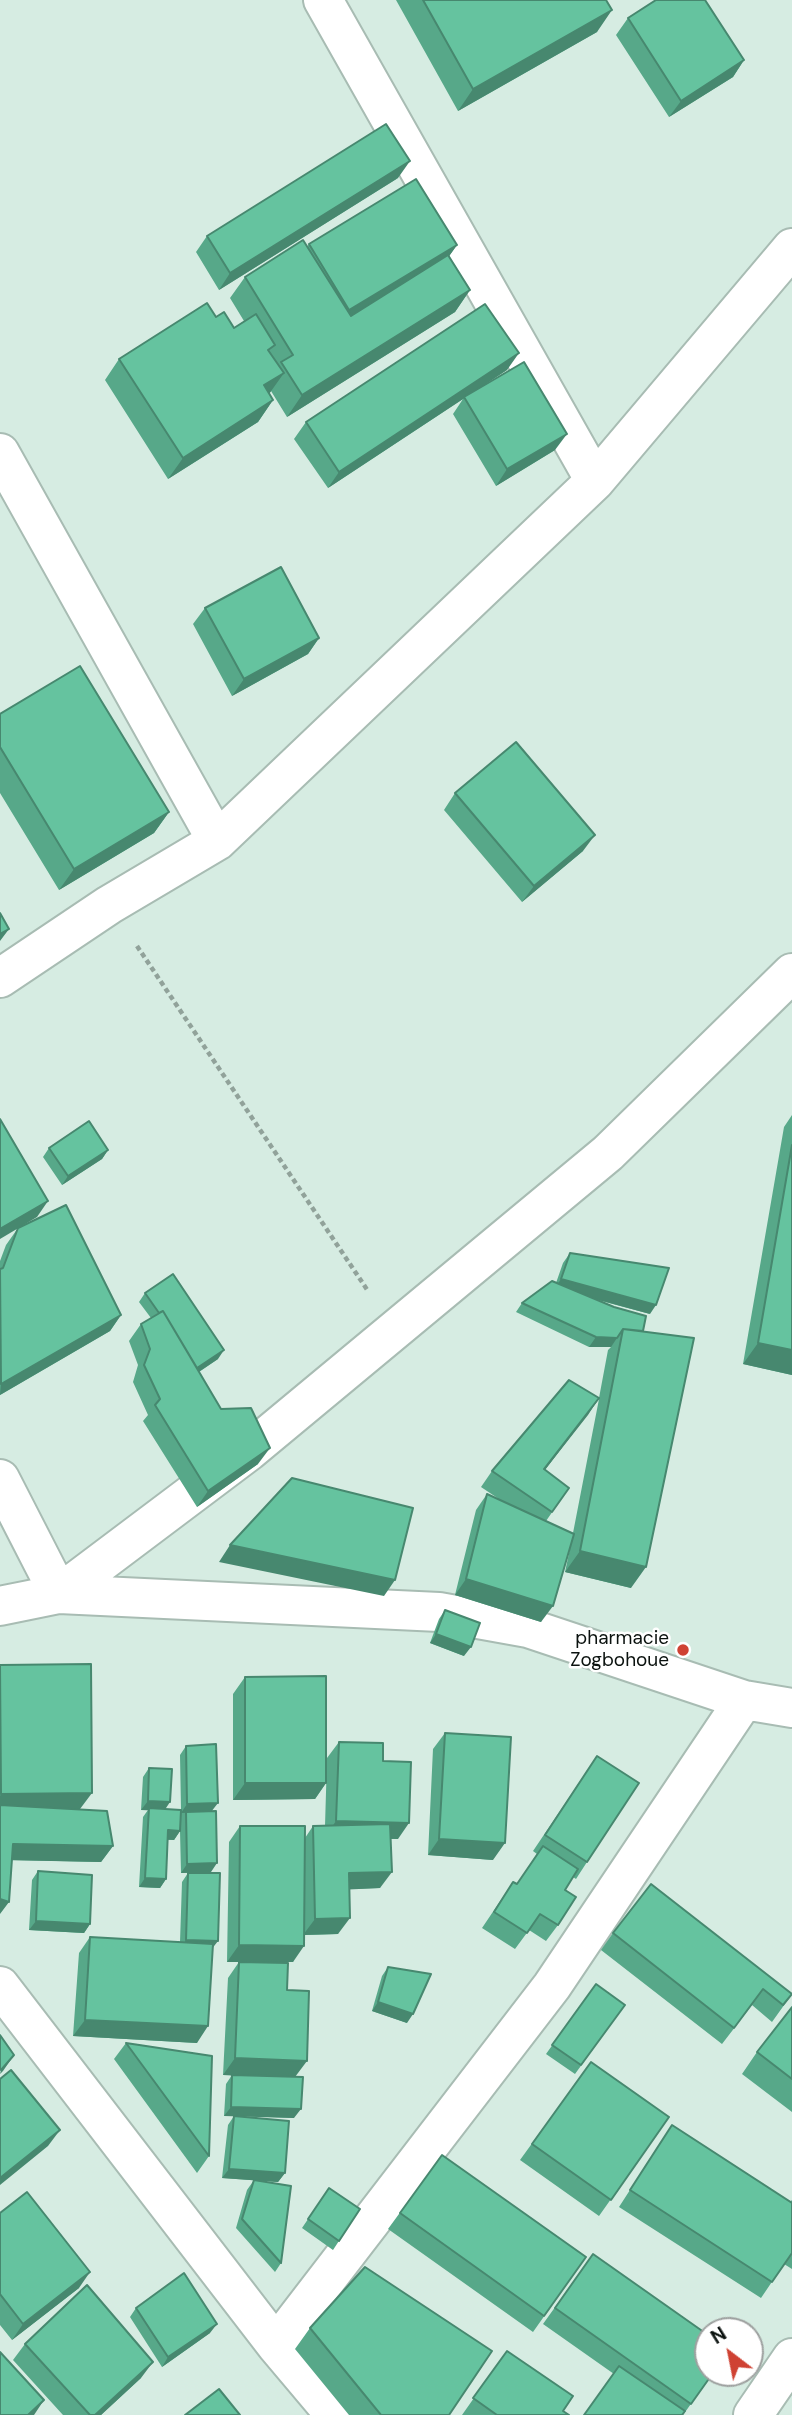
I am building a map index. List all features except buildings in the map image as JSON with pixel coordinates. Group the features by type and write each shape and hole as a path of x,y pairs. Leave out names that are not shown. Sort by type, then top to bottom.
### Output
{"street":[{"path":"323,0 595,481"},
{"path":"0,978 109,905 217,841 595,481 792,248"},
{"path":"0,453 217,841"},
{"path":"59,1594 249,1451 608,1153 789,983"},
{"path":"0,1479 59,1594"},
{"path":"0,1606 59,1594 439,1612 528,1628 744,1700 792,1708"},
{"path":"276,2345 552,1986 744,1700"},
{"path":"0,1986 276,2345 335,2415"},
{"path":"753,2415 792,2358"}],"path":[{"path":"109,905 394,1330"}],"place":[{"name":"pharmacie Zogbohoue","path":"683,1650"}]}
